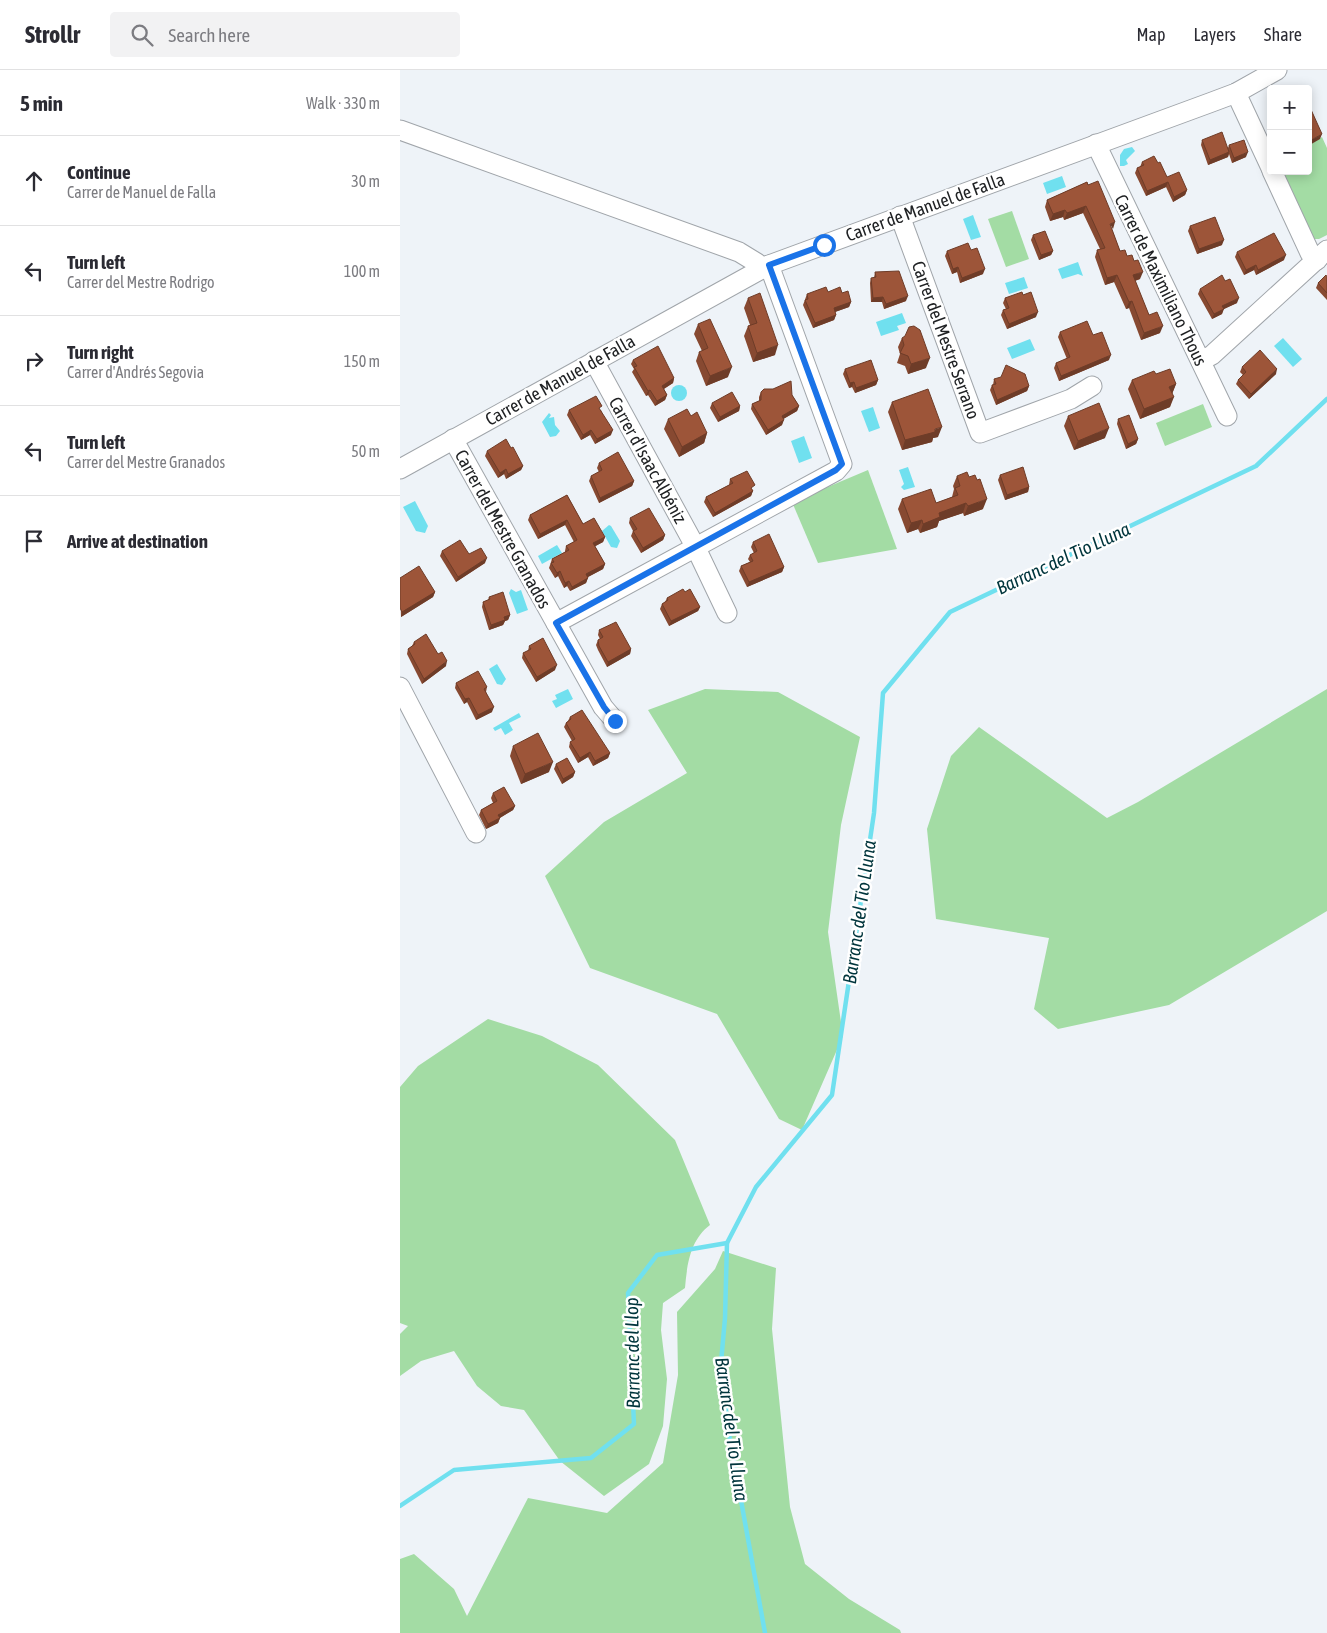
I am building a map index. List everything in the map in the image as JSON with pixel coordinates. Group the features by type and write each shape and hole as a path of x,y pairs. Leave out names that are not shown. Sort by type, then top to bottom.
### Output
{"street":[{"name":"Carrer de Manuel de Falla","path":"400,469 765,267 1096,144 1277,70"},
{"path":"1246,82 1267,154"},
{"path":"400,130 739,252 765,267 842,464 836,470 556,623"},
{"name":"Carrer de Maximiliano Thous","path":"1096,144 1226,416"},
{"path":"1274,175 1310,253 1322,255"},
{"name":"Carrer del Mestre Serrano","path":"900,216 980,433 1071,399 1092,386"},
{"path":"1201,361 1212,356 1322,255"},
{"name":"Carrer d'Isaac Albéniz","path":"594,361 695,546 726,613"},
{"name":"Carrer del Mestre Granados","path":"452,440 604,707 615,721"},
{"path":"400,686 476,833"}],"green space":[{"path":"1322,137 1327,148 1327,235 1319,239 1314,239 1280,175 1312,175 1312,143"},
{"path":"1012,211 1029,259 1006,267 988,219"},
{"path":"1203,404 1212,427 1165,446 1156,423"},
{"path":"868,470 897,549 818,563 792,502"},
{"path":"705,689 778,692 860,737 841,825 828,932 843,1036 802,1130 779,1119 717,1014 590,968 545,876 604,822 687,773 648,710"},
{"path":"1327,689 1327,911 1169,1005 1058,1029 1034,1009 1049,938 936,919 927,829 951,756 979,727 1107,818 1138,802"},
{"path":"488,1019 542,1036 598,1065 675,1140 710,1225 703,1231 694,1245 687,1271 685,1288 663,1303 661,1330 667,1379 663,1426 649,1464 604,1496 560,1461 524,1410 501,1406 477,1386 454,1351 421,1361 400,1376 400,1334 408,1326 400,1323 400,1087 418,1066"},
{"path":"723,1251 776,1268 772,1329 790,1507 805,1564 849,1599 900,1630 901,1633 400,1633 400,1559 414,1554 454,1589 467,1616 528,1498 607,1513 663,1463 678,1375 677,1312 715,1269"}],"water":[{"path":"1132,147 1135,151 1126,160 1128,164 1120,166 1120,155 1124,149"},
{"path":"1062,176 1066,187 1047,194 1043,183"},
{"path":"973,215 981,237 971,240 963,219"},
{"path":"1078,262 1083,276 1078,274 1062,279 1058,269"},
{"path":"1024,277 1028,288 1009,294 1005,283"},
{"path":"902,313 906,323 897,326 899,330 881,336 876,322"},
{"path":"1283,338 1302,359 1293,367 1274,346"},
{"path":"1030,339 1035,350 1012,359 1007,348"},
{"path":"676,385 682,385 687,390 685,399 676,401 671,396 671,390"},
{"path":"873,407 880,428 869,432 861,411"},
{"path":"549,413 551,415 549,418 554,417 555,425 560,431 556,436 550,437 542,422"},
{"path":"804,436 812,458 799,463 791,441"},
{"path":"908,467 915,487 904,490 901,487 904,484 899,470"},
{"path":"415,501 428,526 425,533 416,531 403,507"},
{"path":"609,525 620,541 617,548 611,547 602,531"},
{"path":"557,545 562,553 542,564 538,556"},
{"path":"511,589 516,592 521,590 528,610 517,614 509,593"},
{"path":"497,664 506,679 502,685 497,684 489,669"},
{"path":"568,689 573,699 556,708 552,701 557,699 555,695"},
{"path":"519,713 521,717 509,723 513,730 505,735 501,728 495,731 493,728"}],"building":[{"path":"1312,112 1322,134 1312,140"},
{"path":"1222,132 1229,152 1210,160 1202,140"},
{"path":"1244,140 1248,152 1234,158 1229,145"},
{"path":"1154,156 1158,163 1160,162 1167,177 1179,172 1187,190 1174,197 1168,182 1147,191 1137,168 1144,165 1142,162"},
{"path":"1098,181 1115,222 1110,224 1120,251 1125,250 1127,256 1132,255 1134,261 1138,260 1143,272 1133,275 1149,315 1157,312 1163,326 1144,333 1132,301 1129,302 1117,275 1107,278 1097,250 1105,248 1086,206 1067,213 1065,210 1053,214 1047,200 1087,182 1088,185"},
{"path":"1215,217 1224,240 1199,249 1190,226"},
{"path":"1045,231 1053,251 1041,255 1033,235"},
{"path":"1274,233 1286,255 1258,270 1256,265 1246,270 1237,252"},
{"path":"968,243 971,250 977,248 985,269 962,278 958,267 953,269 947,251"},
{"path":"899,271 908,296 886,304 883,297 873,298 871,278 876,277 875,272"},
{"path":"1222,275 1225,281 1230,279 1239,298 1222,306 1224,309 1214,314 1200,289"},
{"path":"1326,275 1327,277 1327,293 1318,283"},
{"path":"826,287 828,292 840,287 842,293 848,291 851,302 834,308 836,315 815,323 805,300 808,299 807,294"},
{"path":"1022,292 1023,295 1031,292 1038,312 1009,324 1003,310 1009,308 1005,298"},
{"path":"760,293 778,345 757,353 748,326 757,323 748,298"},
{"path":"710,319 732,367 710,376 699,352 708,348 698,324"},
{"path":"1087,321 1093,335 1102,332 1111,355 1061,376 1056,363 1070,357 1060,332"},
{"path":"914,326 920,330 930,358 911,364 908,356 900,353 904,345 902,338 909,327"},
{"path":"658,346 674,378 662,386 667,395 657,401 650,390 648,391 634,367 637,366 633,360"},
{"path":"1260,350 1277,369 1251,394 1238,380 1246,372 1242,367"},
{"path":"871,360 878,380 856,388 854,382 850,383 845,369"},
{"path":"1006,365 1025,374 1029,386 997,400 992,385 996,384 994,379 1001,377"},
{"path":"1170,369 1176,384 1169,387 1174,397 1144,409 1132,380 1154,371 1156,374"},
{"path":"791,381 792,395 799,406 782,416 784,420 768,430 752,404 761,400 761,392 764,389 773,389"},
{"path":"928,389 942,427 935,429 935,432 905,440 892,402"},
{"path":"732,392 740,406 720,417 712,403"},
{"path":"596,396 602,406 599,408 613,430 597,439 591,430 583,435 569,410"},
{"path":"1099,403 1109,428 1078,441 1068,416"},
{"path":"687,409 691,416 697,412 707,433 682,447 668,419"},
{"path":"1129,415 1138,439 1128,444 1118,419"},
{"path":"506,439 511,448 513,447 523,466 508,474 506,469 500,473 487,451"},
{"path":"618,452 634,481 600,498 591,476 602,470 599,463"},
{"path":"1023,467 1029,487 1007,495 1000,475"},
{"path":"747,471 755,485 751,488 753,491 715,513 706,497 733,483 730,479"},
{"path":"967,472 969,477 975,475 977,480 980,479 987,499 968,506 966,503 939,513 940,517 923,524 922,520 911,523 902,499 931,489 936,503 958,495 955,488 960,486 957,476"},
{"path":"567,495 583,524 594,518 605,537 593,543 605,564 586,574 588,578 572,587 569,581 565,583 560,571 557,573 551,563 554,562 552,559 569,550 566,546 577,540 567,520 540,534 530,515"},
{"path":"649,508 665,535 643,548 633,531 637,529 630,518"},
{"path":"769,534 784,567 749,582 741,566 753,561 750,555 757,551 753,542"},
{"path":"460,540 469,554 481,548 487,558 458,577 442,551"},
{"path":"419,566 435,592 402,612 400,608 400,578"},
{"path":"683,589 685,592 690,589 700,607 671,621 662,604 668,600 667,598"},
{"path":"503,592 510,615 504,617 505,620 491,625 483,602 490,599 489,597"},
{"path":"616,622 631,649 608,662 599,646 598,640 603,637 599,630"},
{"path":"426,634 438,654 442,652 447,661 424,679 408,649 415,644 414,642"},
{"path":"543,638 557,665 537,677 523,653 531,649 529,646"},
{"path":"478,671 487,687 484,689 494,707 478,715 469,698 465,699 456,683"},
{"path":"582,710 610,753 595,761 590,752 580,758 570,742 575,739 566,723 571,719 570,717"},
{"path":"538,733 553,762 525,774 513,746"},
{"path":"567,758 575,772 563,779 556,764"},
{"path":"504,787 515,806 498,815 500,818 488,824 481,810 497,801 493,793"}],"waterway":[{"name":"Barranc del Tio Lluna","path":"765,1633 729,1434 721,1363 725,1318 727,1243 756,1187 832,1095 874,813 883,693 950,612 1256,466 1327,399"},
{"name":"Barranc del Llop","path":"400,1506 454,1470 591,1458 634,1424 628,1293 657,1255 727,1243"}],"route":[{"path":"615,721 604,707 556,623 836,470 842,464 769,265 824,245"}]}
